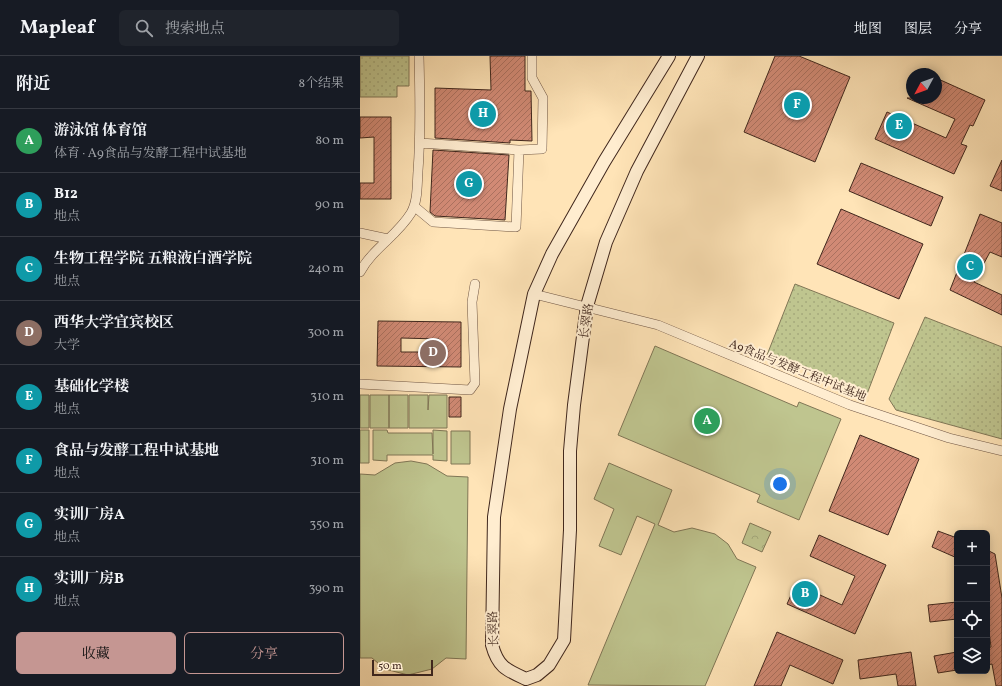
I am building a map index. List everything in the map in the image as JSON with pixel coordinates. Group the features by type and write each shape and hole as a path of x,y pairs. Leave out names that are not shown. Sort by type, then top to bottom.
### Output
{"main road":[{"name":"长翠路","path":"669,56 604,162 552,254 534,294 510,408 494,517 492,645 496,660 508,671 526,679 537,676 549,665 564,640 570,530 570,451 574,405 587,306 606,242 637,171 698,56"}],"street":[{"path":"360,272 364,257 400,228 415,207 420,143 419,56"},
{"path":"420,143 519,150 542,149 543,98 532,78 532,56"},
{"path":"415,207 433,222 516,227 519,150"},
{"path":"360,233 388,239"},
{"path":"360,384 470,390 475,382 472,302 475,284"},
{"name":"A9食品与发酵工程中试基地","path":"534,294 587,306 658,325 869,412 949,438 1002,451"}],"green space":[{"path":"360,56 409,56 409,86 397,86 397,97 360,97"},
{"path":"795,284 894,323 867,394 767,355"},
{"path":"925,317 1002,347 1002,439 896,410 889,399"},
{"path":"655,346 797,407 799,402 841,419 799,520 757,502 760,495 618,435"},
{"path":"360,395 369,395 369,428 360,428"},
{"path":"370,395 389,395 389,428 370,428"},
{"path":"389,395 408,395 408,428 389,428"},
{"path":"409,395 428,395 428,410 429,395 447,395 447,428 409,428"},
{"path":"360,430 369,430 369,463 360,463"},
{"path":"373,430 387,430 388,433 432,433 433,454 433,430 447,431 447,461 433,460 433,455 387,455 387,461 373,460"},
{"path":"451,431 470,431 470,464 451,464"},
{"path":"411,461 427,464 447,476 468,477 466,659 446,658 432,669 408,675 385,669 372,658 360,658 360,474 375,475 395,463"},
{"path":"609,463 672,490 658,525 674,532 692,528 715,534 728,544 737,559 756,567 705,686 588,685 655,524 637,516 621,555 599,546 614,509 594,499"},
{"path":"750,523 771,532 762,552 742,543"}],"building":[{"path":"490,56 525,56 525,91 531,91 532,141 510,140 510,143 435,138 435,88 491,90"},
{"path":"775,56 799,56 850,77 815,162 744,132"},
{"path":"942,81 985,100 973,126 970,125 961,144 967,146 954,174 875,139 887,112 946,138 955,119 921,104 942,104"},
{"path":"360,117 391,117 391,199 360,199 360,183 374,183 374,137 360,138"},
{"path":"433,150 509,155 505,220 435,216 430,212"},
{"path":"1002,160 1002,191 990,186"},
{"path":"861,163 943,197 931,226 849,191"},
{"path":"841,209 923,244 899,299 817,264"},
{"path":"980,214 1002,223 1002,257 990,252 974,282 1002,295 1002,315 950,290"},
{"path":"378,321 461,322 461,367 377,366","holes":["401,338 439,339 439,352 401,352"]},
{"path":"449,397 461,397 461,417 449,417"},
{"path":"860,435 919,459 888,535 829,511"},
{"path":"938,531 954,537 954,557 932,547"},
{"path":"819,535 886,565 855,634 787,604 796,584 842,605 855,576 810,556"},
{"path":"990,552 995,554 1002,598 1002,686 996,686 992,664 990,664"},
{"path":"954,602 954,619 930,622 928,605"},
{"path":"777,632 843,660 833,684 790,665 781,686 754,686"},
{"path":"911,652 916,686 898,686 896,674 860,679 858,660"},
{"path":"954,653 954,670 938,673 934,656"}],"place":[{"name":"食品与发酵工程中试基地","path":"797,105"},
{"name":"实训厂房B","path":"483,114"},
{"name":"基础化学楼","path":"899,126"},
{"name":"实训厂房A","path":"469,184"},
{"name":"生物工程学院 五粮液白酒学院","path":"970,267"},
{"name":"西华大学宜宾校区","path":"433,353"},
{"name":"游泳馆 体育馆","path":"707,421"},
{"name":"B12","path":"805,594"}]}
